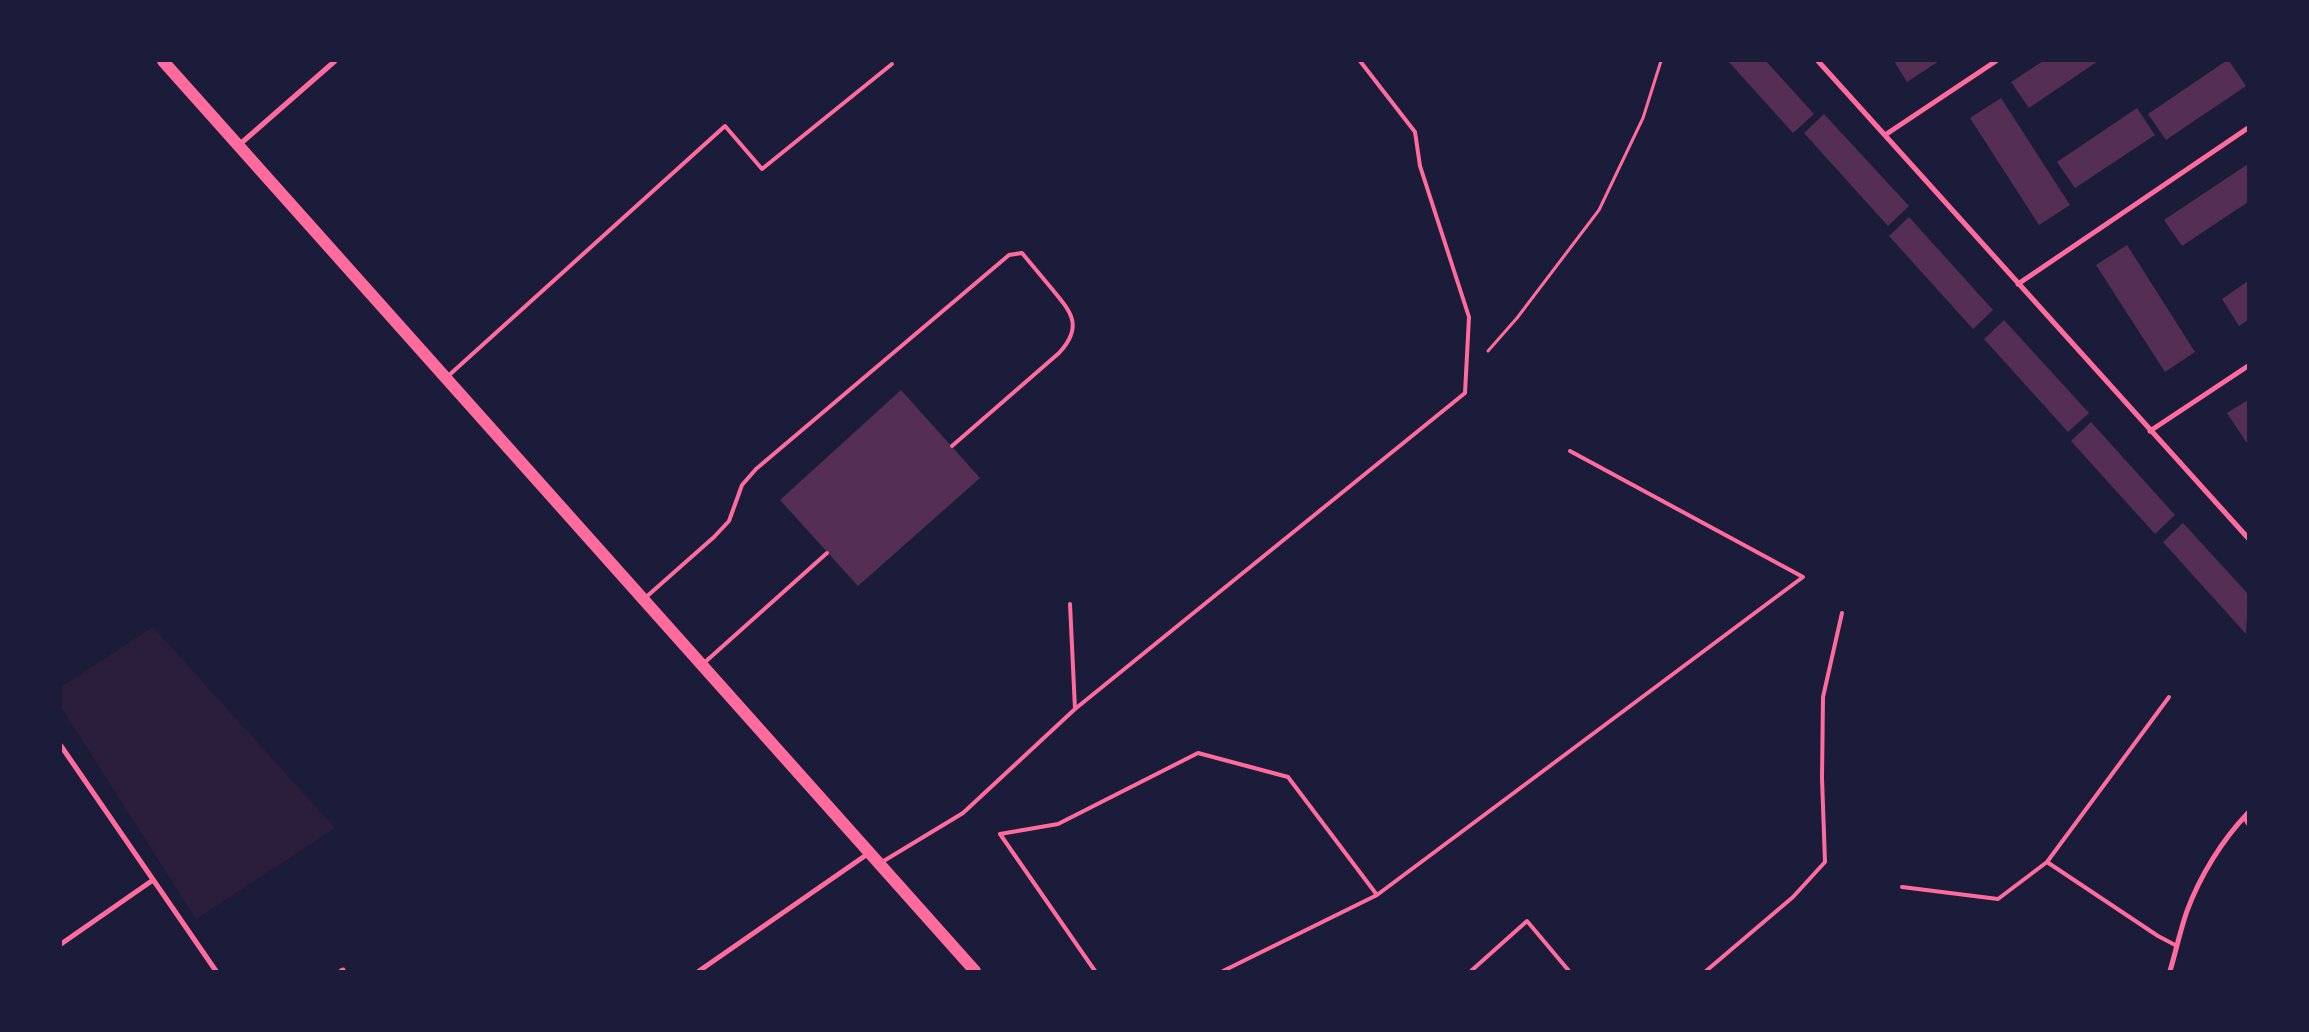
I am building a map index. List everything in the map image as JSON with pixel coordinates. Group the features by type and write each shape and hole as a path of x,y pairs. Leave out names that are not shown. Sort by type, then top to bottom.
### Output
{"main road":[{"path":"163,61 975,971"}],"street":[{"path":"239,146 335,61"},
{"path":"1818,61 2248,538"},
{"path":"1885,135 1996,61"},
{"path":"2018,284 2248,128"},
{"path":"2150,431 2248,366"},
{"path":"61,746 216,971"},
{"path":"2170,971 2187,911 2202,878 2222,846 2246,815"},
{"path":"699,971 870,852"},
{"path":"61,944 153,880"}],"lane":[{"path":"880,863 963,814 1076,709 1465,393 1469,317 1420,166 1415,132 1360,61"},
{"path":"446,378 724,126 762,168 892,64"},
{"path":"643,599 714,537 729,520 742,485 756,469 1009,255 1022,253 1065,303 1072,321 1072,333 1067,344 1059,352 952,446"},
{"path":"1223,971 1377,896 1803,577 1570,451"},
{"path":"702,665 828,553"},
{"path":"1070,604 1076,709"},
{"path":"1706,971 1793,897 1825,862 1822,778 1823,697 1842,612"},
{"path":"1902,887 1998,899 2046,862 2169,697"},
{"path":"1095,971 1000,834 1058,824 1198,753 1288,777 1377,896"},
{"path":"2246,815 2248,824"},
{"path":"2046,862 2158,936 2177,946"},
{"path":"1471,971 1527,921 1569,971"}],"path":[{"path":"1485,354 1516,318 1599,210 1643,118 1661,61"}],"shaded area":[{"path":"153,627 335,828 196,919 61,707 61,687"}],"building":[{"path":"1728,61 1766,61 1814,114 1793,133"},
{"path":"1894,61 1939,61 1907,82"},
{"path":"2043,61 2098,61 2029,108 2011,82"},
{"path":"2226,61 2229,61 2246,86 2166,140 2148,114"},
{"path":"2001,98 2070,205 2039,225 1970,118"},
{"path":"2137,108 2155,135 2075,188 2057,162"},
{"path":"1824,114 1909,206 1888,226 1804,133"},
{"path":"2248,164 2248,202 2182,246 2164,220"},
{"path":"1909,217 1993,310 1973,329 1889,236"},
{"path":"2127,245 2195,352 2165,372 2096,265"},
{"path":"2248,281 2248,320 2239,326 2222,299"},
{"path":"2004,320 2089,413 2068,432 1984,339"},
{"path":"901,390 980,478 858,586 780,500"},
{"path":"2248,400 2248,445 2227,413"},
{"path":"2091,422 2175,515 2155,534 2071,441"},
{"path":"2183,523 2248,594 2246,634 2163,542"}]}
